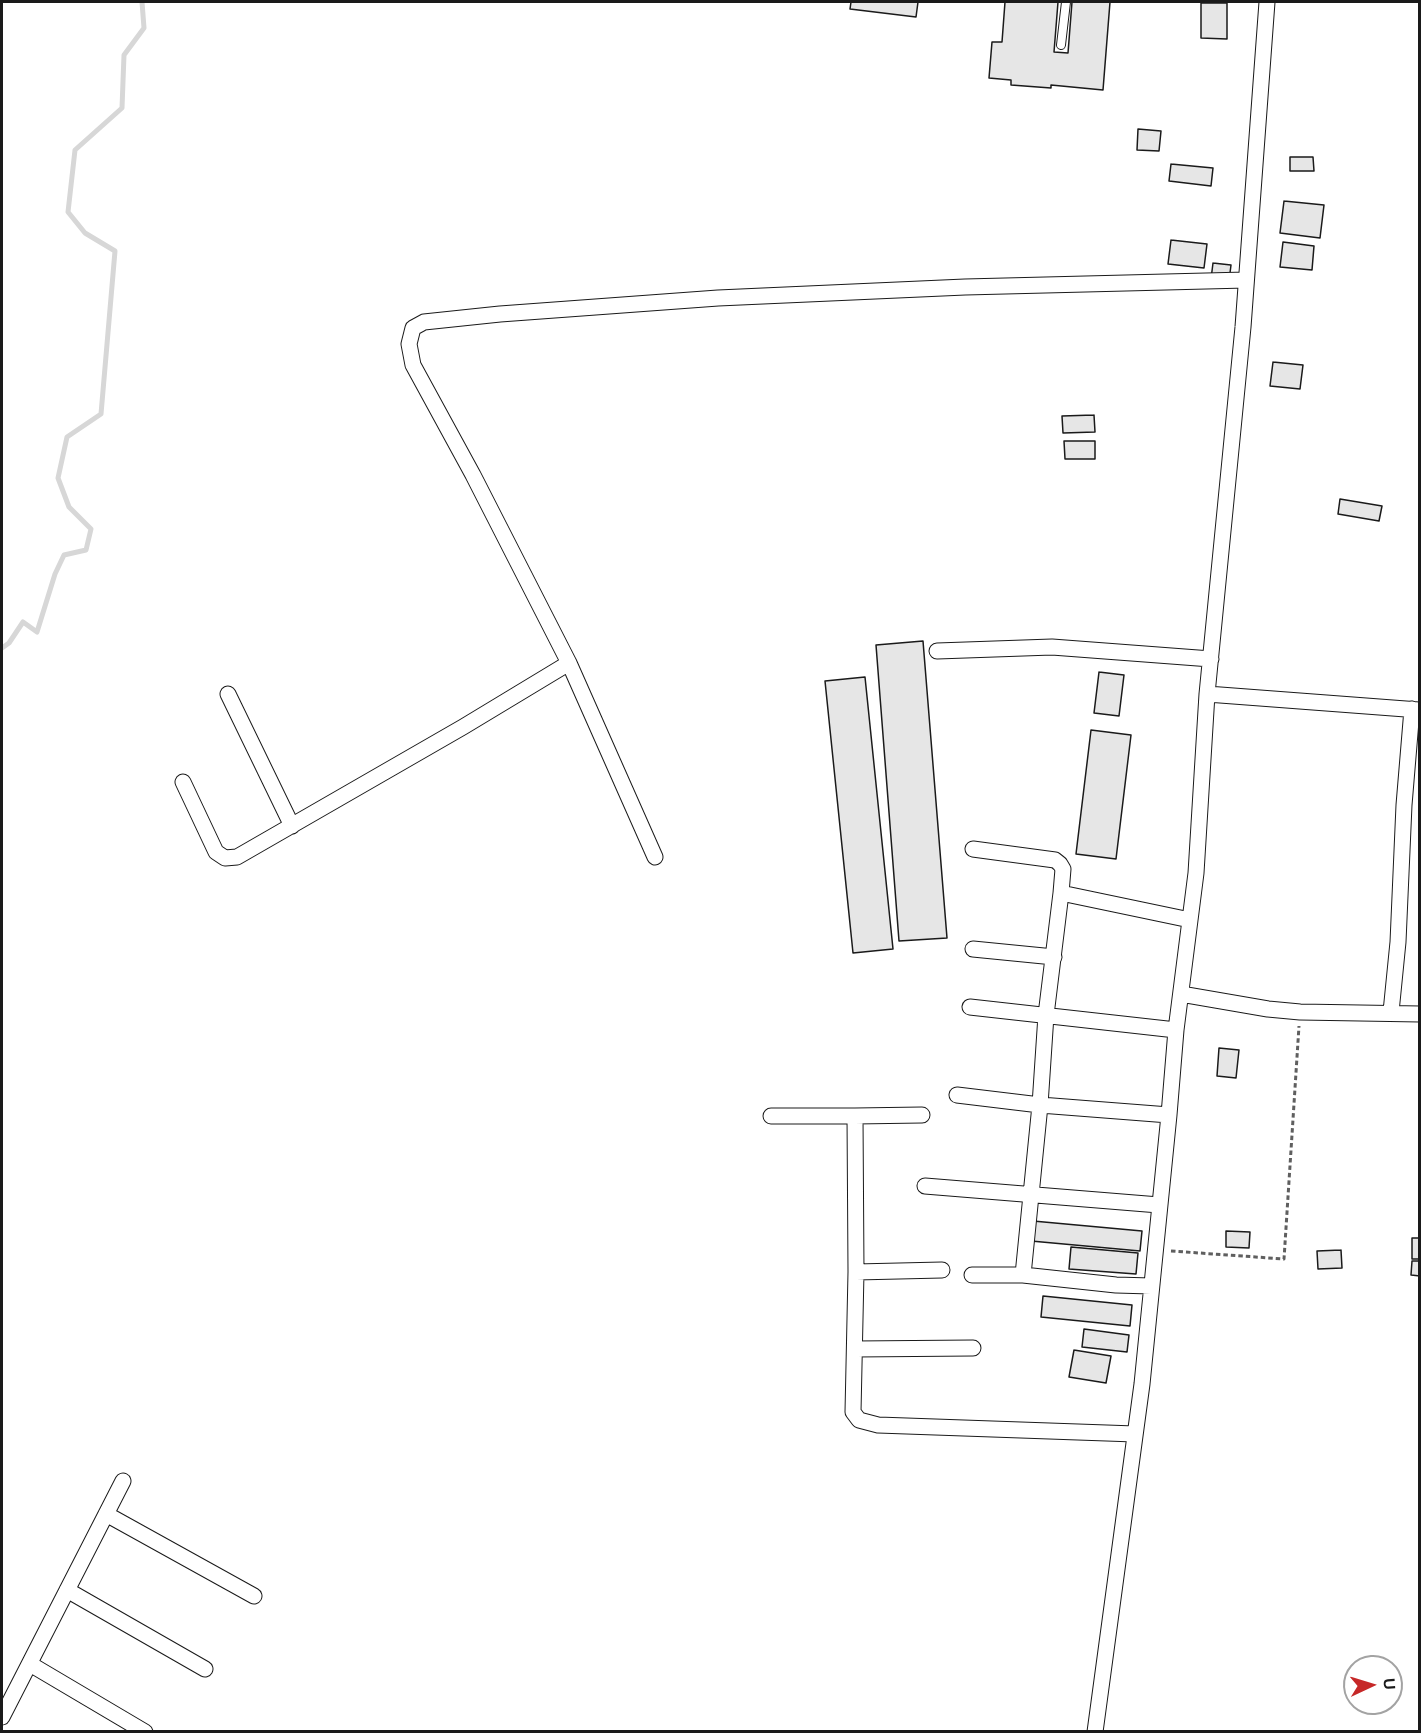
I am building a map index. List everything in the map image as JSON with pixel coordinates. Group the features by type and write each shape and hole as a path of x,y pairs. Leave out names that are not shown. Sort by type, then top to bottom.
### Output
{"street":[{"path":"1095,1731 1135,1434 1176,1030 1196,873 1207,694 1246,280 1267,2"},
{"path":"655,857 569,663 473,475 413,365 410,337 413,328 424,322 500,314 718,298 1246,280"},
{"path":"937,651 1052,647 1211,659"},
{"path":"183,782 216,852 220,856 232,858 242,856 569,663"},
{"path":"228,694 292,826"},
{"path":"1207,694 1416,709 1404,805 1398,942 1391,1012"},
{"path":"973,849 1055,861 1063,869 1046,1015 1040,1105 1023,1275"},
{"path":"1061,892 1190,920"},
{"path":"973,949 1053,957"},
{"path":"1181,994 1299,1012 1419,1014"},
{"path":"970,1007 1176,1030"},
{"path":"957,1095 1040,1105 1169,1115"},
{"path":"771,1116 922,1116"},
{"path":"855,1116 854,1412 859,1420 869,1424 950,1429 1135,1434"},
{"path":"925,1186 1159,1205"},
{"path":"856,1272 942,1270"},
{"path":"972,1275 1023,1275 1116,1285 1151,1286"},
{"path":"855,1349 973,1348"},
{"path":"2,1717 123,1481"},
{"path":"106,1514 254,1596"},
{"path":"67,1590 205,1669"},
{"path":"30,1664 145,1731"}],"lane":[{"path":"1061,45 1066,2"}],"path":[{"path":"1154,1250 1284,1259 1299,1012"}],"building":[{"path":"851,2 918,2 916,17 850,9"},
{"path":"1005,2 1058,2 1054,52 1068,53 1072,2 1110,2 1103,90 1051,85 1051,88 1011,85 1011,80 989,78 992,42 1002,42"},
{"path":"1201,3 1227,3 1227,39 1201,38"},
{"path":"1138,129 1161,131 1159,151 1137,150"},
{"path":"1290,157 1313,157 1314,171 1290,171"},
{"path":"1171,164 1213,168 1211,186 1169,181"},
{"path":"1284,201 1324,205 1320,238 1280,233"},
{"path":"1171,240 1207,244 1204,268 1168,264"},
{"path":"1283,242 1314,246 1312,270 1280,267"},
{"path":"1213,263 1231,265 1229,281 1211,279"},
{"path":"1273,362 1303,365 1300,389 1270,386"},
{"path":"1094,415 1095,432 1063,433 1062,416"},
{"path":"1064,441 1095,441 1095,459 1065,459"},
{"path":"1340,499 1382,506 1379,521 1338,514"},
{"path":"923,641 947,938 899,941 876,645"},
{"path":"1099,672 1124,675 1119,716 1094,713"},
{"path":"865,677 893,949 853,953 825,681"},
{"path":"1091,730 1131,735 1116,859 1076,854"},
{"path":"1219,1048 1239,1050 1236,1078 1217,1076"},
{"path":"1033,1221 1142,1231 1140,1251 1031,1241"},
{"path":"1226,1231 1250,1232 1249,1248 1226,1247"},
{"path":"1412,1238 1420,1238 1420,1259 1412,1259"},
{"path":"1071,1247 1138,1253 1136,1274 1069,1269"},
{"path":"1341,1250 1342,1268 1318,1269 1317,1251"},
{"path":"1412,1261 1420,1261 1420,1276 1411,1275"},
{"path":"1043,1296 1132,1305 1130,1326 1041,1317"},
{"path":"1084,1329 1129,1335 1127,1352 1082,1347"},
{"path":"1074,1350 1111,1356 1106,1383 1069,1377"}],"waterway":[{"path":"2,648 9,643 23,622 37,632 55,574 64,555 86,550 91,529 69,507 58,478 67,437 101,414 115,251 85,233 68,212 75,150 122,108 124,55 144,28 142,2"}]}
